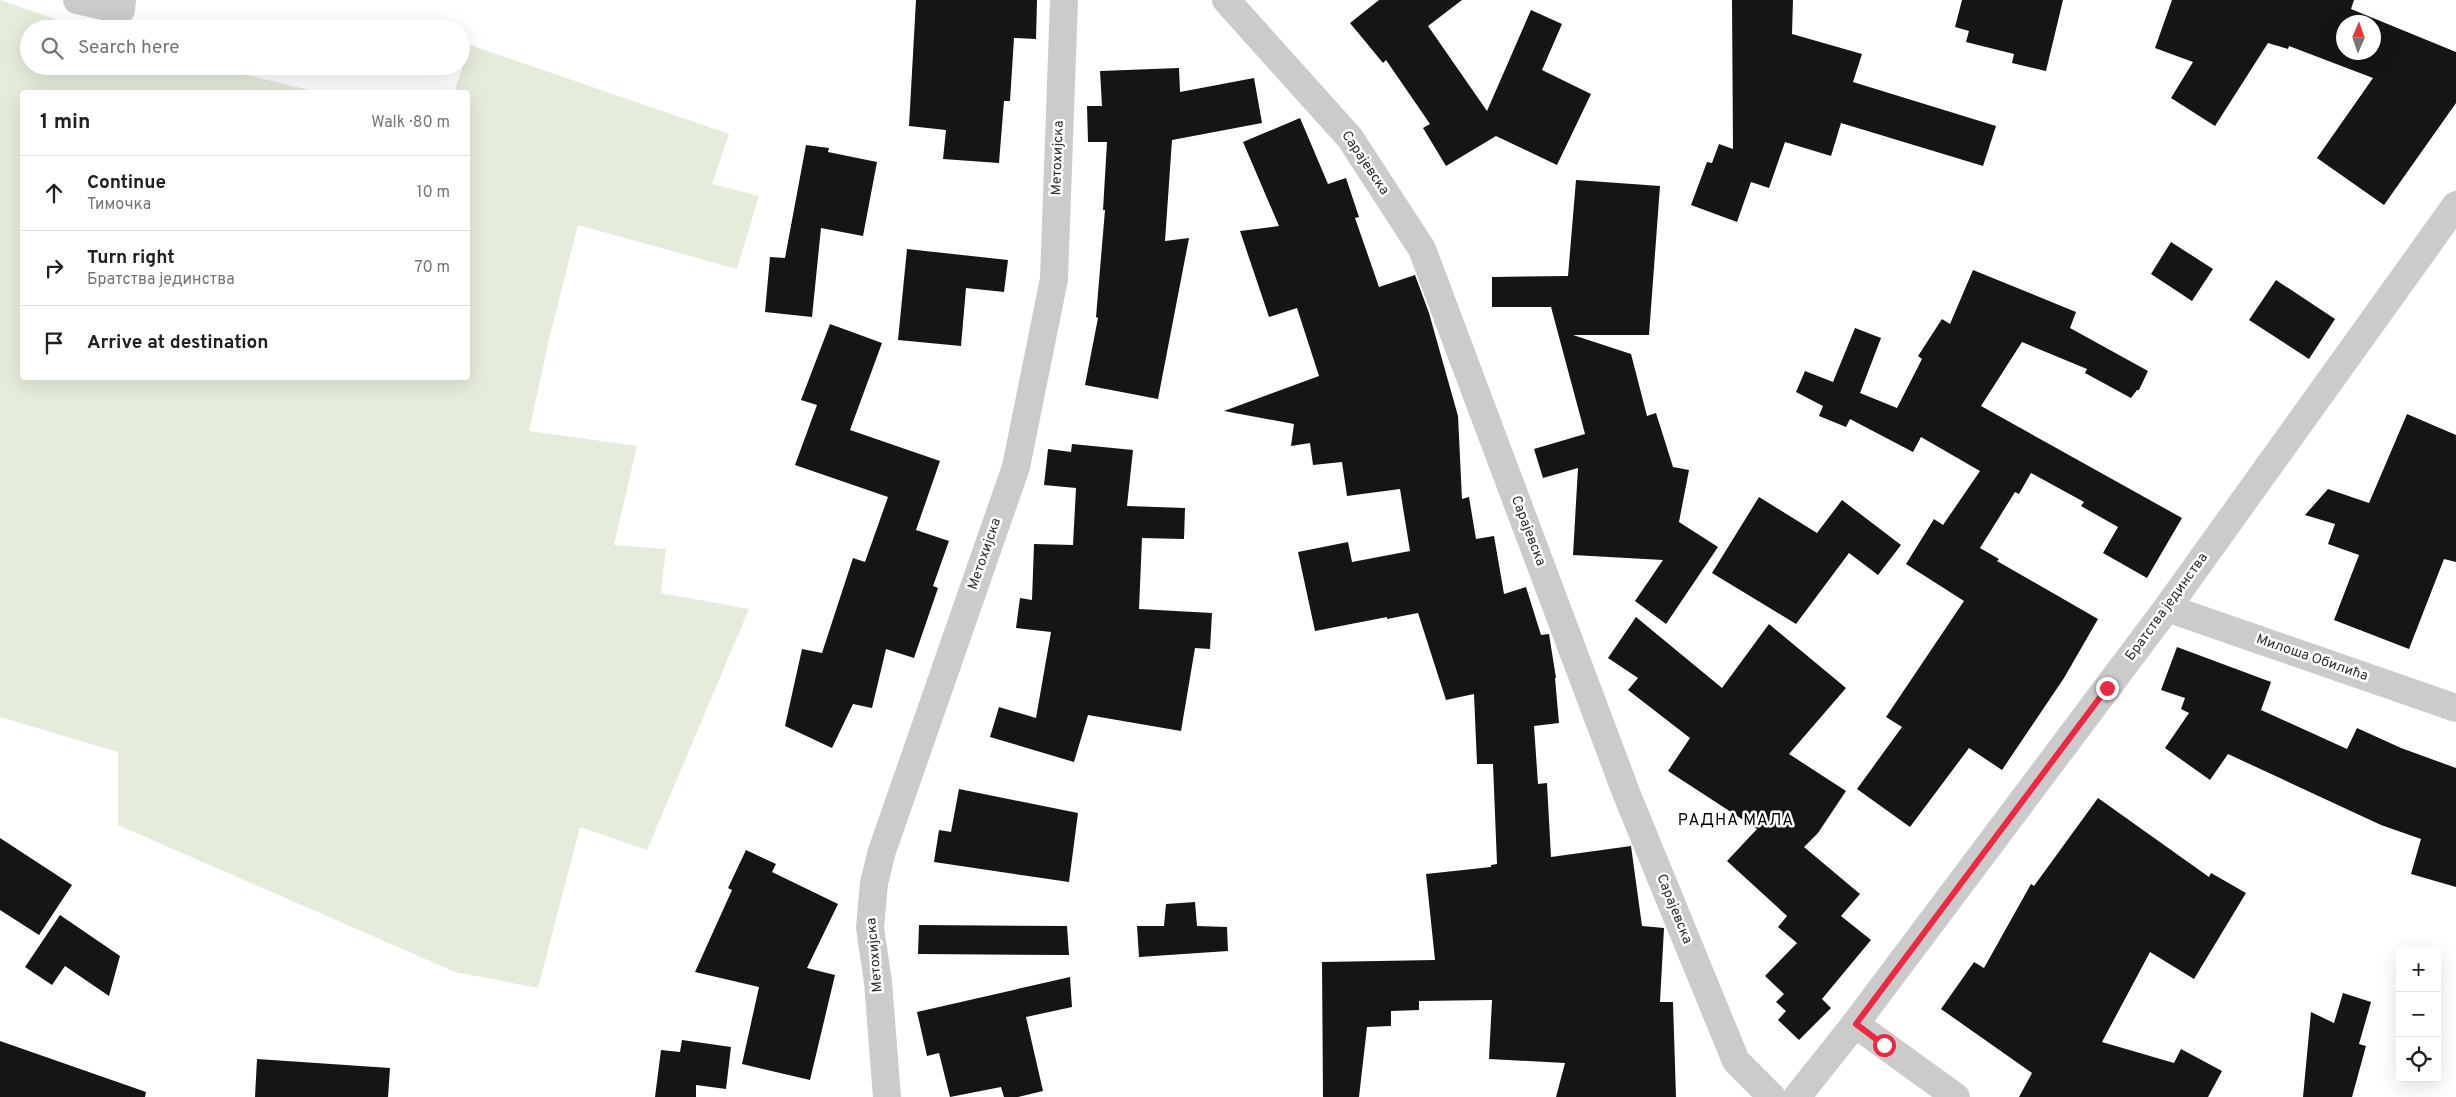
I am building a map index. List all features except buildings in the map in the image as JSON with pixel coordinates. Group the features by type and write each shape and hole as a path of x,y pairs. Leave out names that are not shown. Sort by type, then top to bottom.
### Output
{"street":[{"path":"78,0 121,5"},
{"name":"Метохијска","path":"887,1097 878,982 870,928 874,883 882,851 1016,467 1054,279 1064,0"},
{"name":"Сарајевска","path":"1226,0 1350,138 1422,249 1627,794 1736,1061 1772,1097"},
{"name":"Братства јединства","path":"1797,1097 1856,1024 2167,608 2456,205"},
{"name":"Милоша Обилића","path":"2167,608 2456,708"},
{"path":"1856,1024 1956,1097"}],"green space":[{"path":"0,0 58,20 20,20 20,75 246,75 309,90 20,90 20,380 470,380 470,90 455,90 460,75 470,75 470,45 729,134 712,184 759,196 737,269 578,225 550,335 529,431 637,446 614,545 666,549 661,593 749,609 647,850 580,827 538,988 455,972 118,825 118,752 0,717"}],"district":[{"name":"РАДНА МАЛА","path":"1736,821"}],"route":[{"path":"1884,1045 1856,1024 2107,688"}]}
